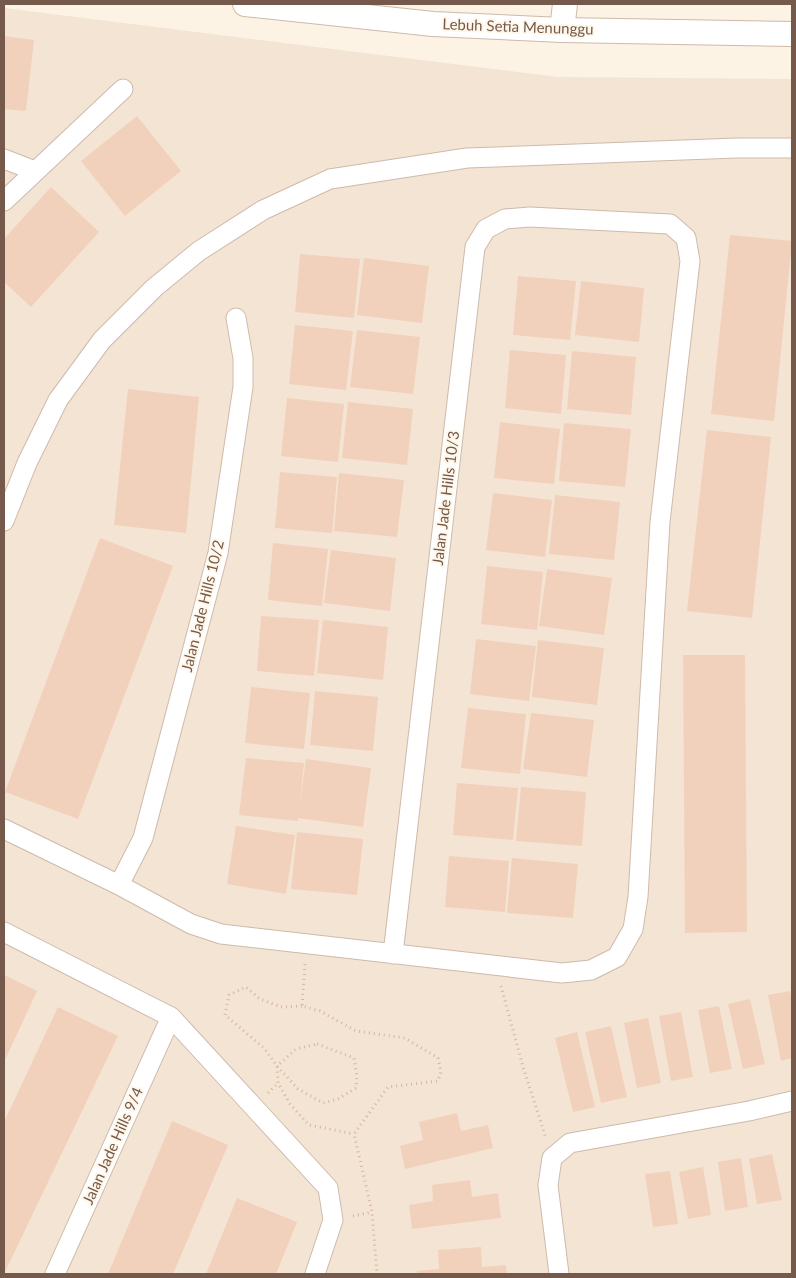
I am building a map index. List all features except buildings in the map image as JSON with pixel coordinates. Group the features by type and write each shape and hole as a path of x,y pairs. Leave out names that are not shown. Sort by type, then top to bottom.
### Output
{"street":[{"name":"Lebuh Setia Menunggu","path":"245,4 433,24 562,30 792,34"},
{"path":"562,30 565,4"},
{"path":"4,200 123,89"},
{"path":"4,521 27,463 58,400 102,340 154,288 199,251 263,210 330,179 468,158 736,148 792,148"},
{"path":"4,159 35,171"},
{"name":"Jalan Jade Hills 10/3","path":"394,954 476,247 486,229 505,219 530,217 670,224 686,238 690,261 660,522 638,896 633,929 617,957 592,970 562,973 491,965"},
{"name":"Jalan Jade Hills 10/2","path":"119,885 143,838 218,553 243,387 243,358 236,318"},
{"path":"4,829 119,885 191,924 221,934 491,965"},
{"path":"4,932 171,1017 328,1188 334,1220 315,1274"},
{"name":"Jalan Jade Hills 9/4","path":"55,1274 171,1017"},
{"path":"559,1274 548,1185 552,1158 570,1143 749,1111 792,1101"}],"path":[{"path":"302,1006 306,944"},
{"path":"491,965 503,988 523,1067 552,1158"},
{"path":"276,1066 296,1049 317,1044 354,1058 357,1076 356,1088 338,1099 323,1103 298,1089 276,1066 264,1048 225,1015 229,995 246,987 260,999 281,1008 302,1006 320,1011 356,1031 405,1038 438,1058 441,1072 438,1081 388,1087 354,1134 372,1212 377,1274"},
{"path":"276,1066 278,1083 290,1104 309,1125 354,1134"}],"shaded area":[{"path":"4,8 558,77 792,79 792,1274 4,1274"}]}
